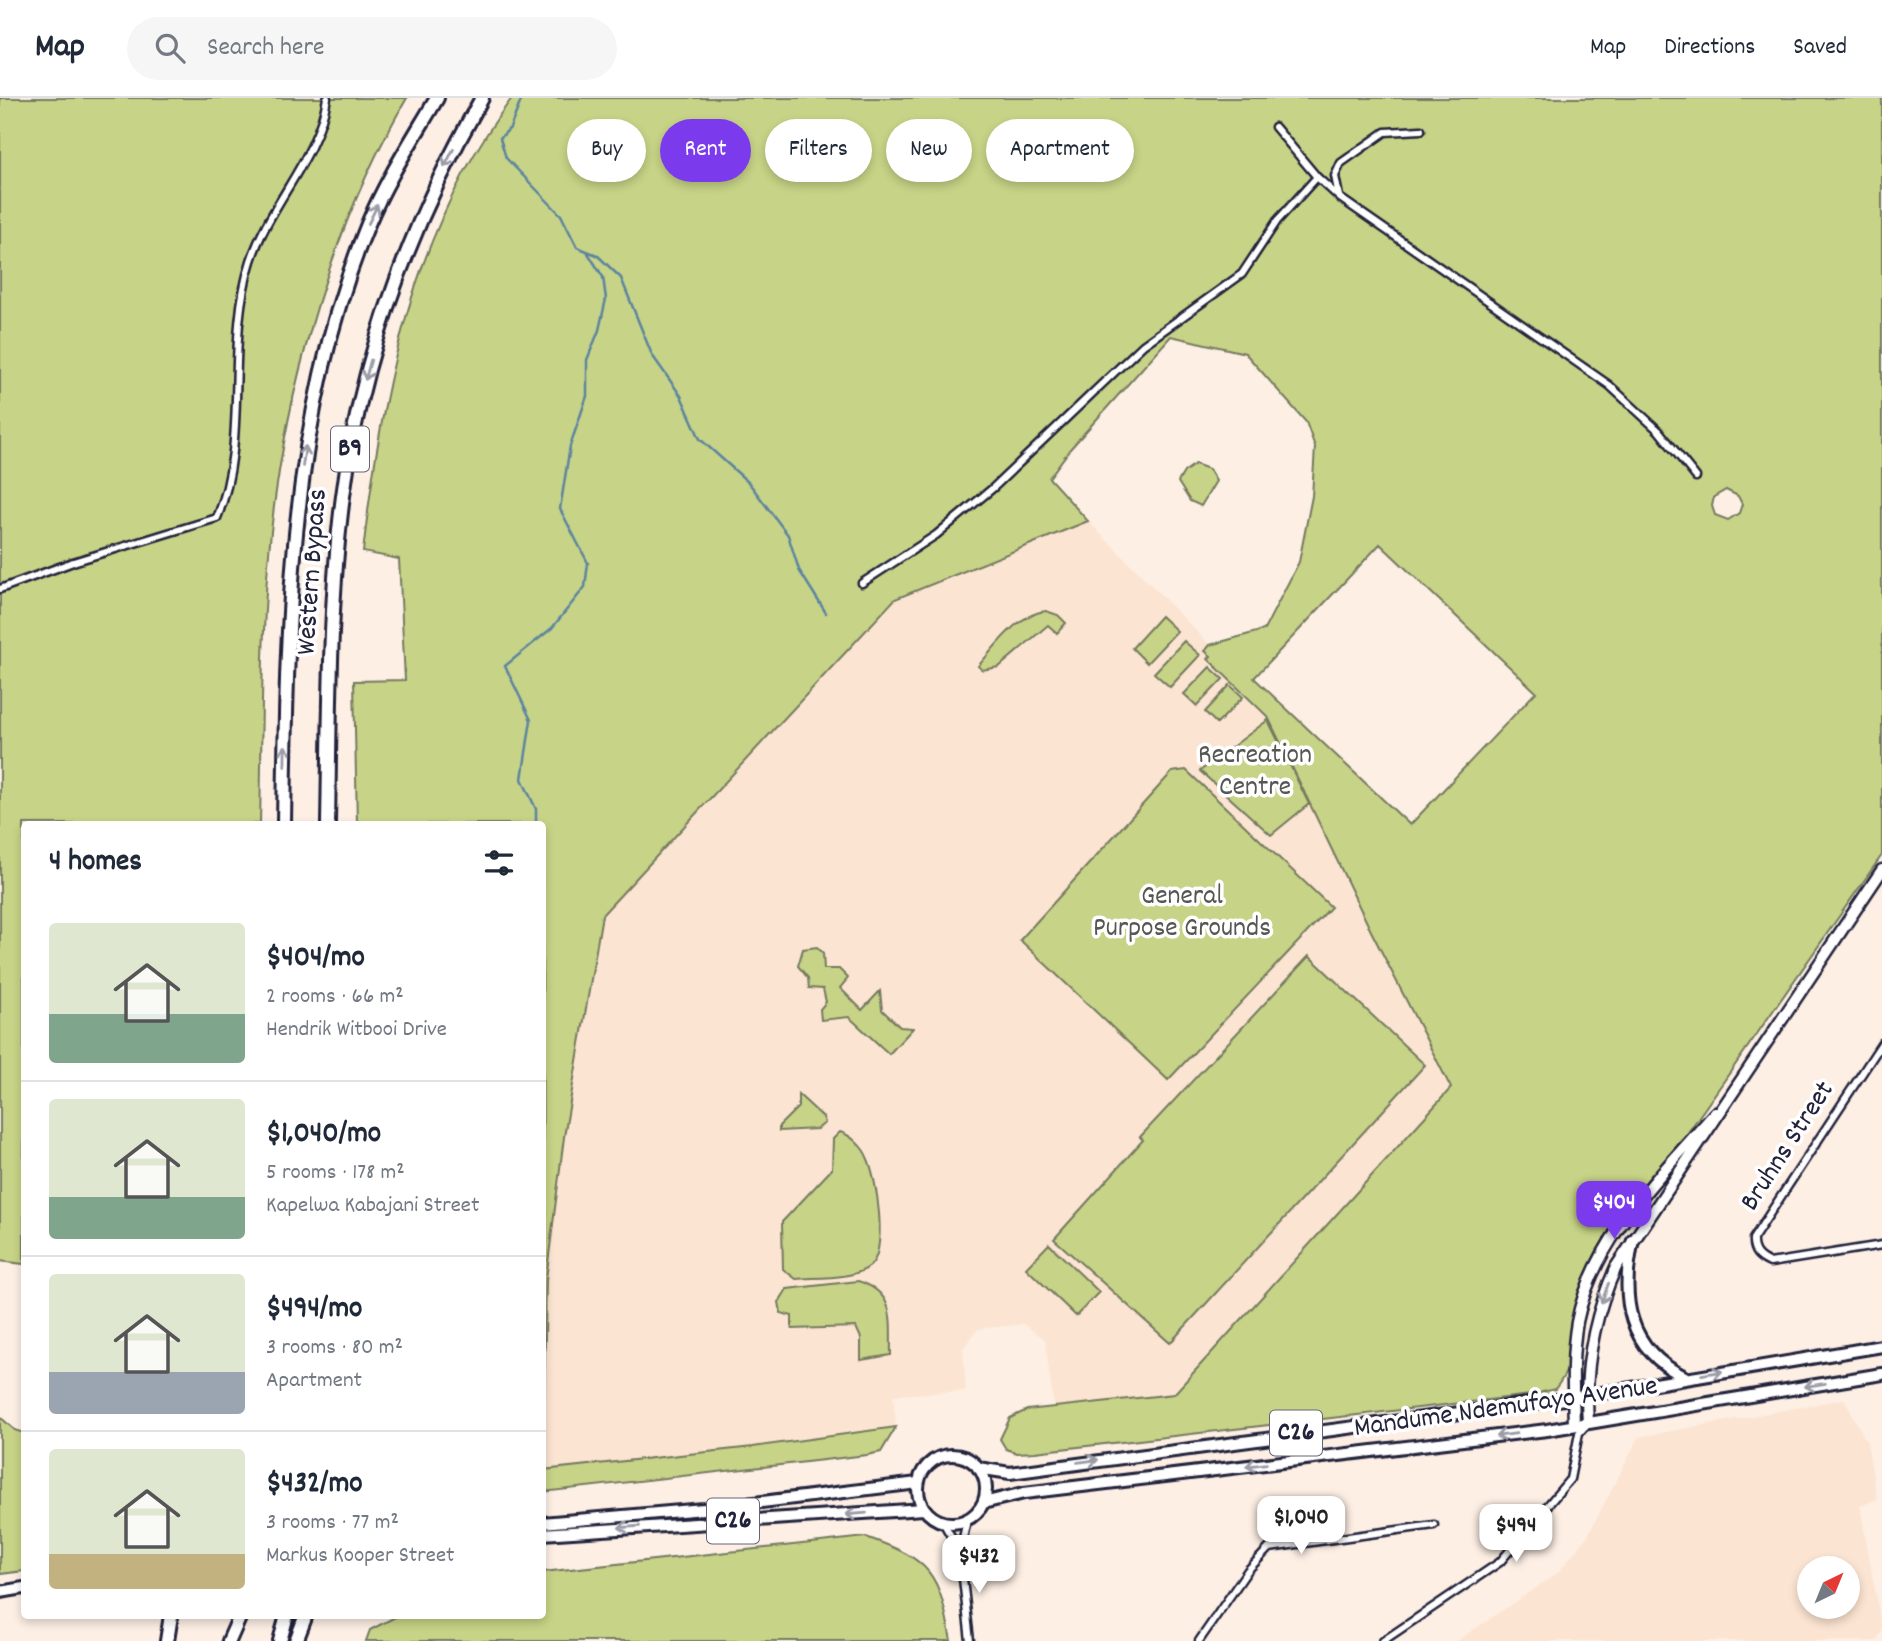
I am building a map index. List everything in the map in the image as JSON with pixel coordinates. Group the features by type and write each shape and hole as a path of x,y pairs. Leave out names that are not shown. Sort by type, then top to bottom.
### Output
{"highway":[{"name":"Western Bypass","path":"284,821 288,600 305,448 334,320 368,224 388,183 437,98"},
{"name":"Western Bypass","path":"328,821 336,558 343,493 372,354 426,206 482,98"},
{"path":"332,657 335,821"},
{"path":"167,1641 170,1619"},
{"path":"229,1641 239,1619"},
{"path":"236,1641 240,1619"},
{"path":"280,1641 286,1619"},
{"path":"296,1641 304,1619"}],"main road":[{"path":"1588,1422 1586,1396 1592,1343 1603,1295 1616,1267 1701,1144 1882,870"},
{"path":"1576,1429 1572,1398 1577,1322 1597,1266 1657,1179 1734,1091"},
{"path":"1633,1240 1626,1297 1632,1321 1642,1340 1661,1363 1685,1377"},
{"name":"Mandume Ndemufayo Avenue","path":"918,1483 921,1473 932,1461 948,1455 960,1456 978,1468 1010,1473 1586,1396 1685,1377 1882,1346"},
{"name":"Mandume Ndemufayo Avenue","path":"984,1503 1024,1493 1576,1429 1588,1422 1882,1374"},
{"path":"918,1483 918,1496 924,1509 940,1521 955,1524 967,1520 984,1503 986,1486 978,1468"},
{"name":"C26","path":"546,1523 704,1509 918,1483"},
{"name":"C26","path":"546,1534 924,1509"},
{"path":"0,1592 21,1588"}],"street":[{"path":"0,589 73,562 217,518 233,442 235,361 249,266 322,124 327,98"},
{"path":"1275,127 1317,177 1340,198 1609,385 1659,431 1696,477"},
{"path":"1340,198 1335,176 1341,163 1385,132 1420,130"},
{"path":"862,583 936,535 993,488 1143,345 1242,274 1277,221 1317,177"},
{"name":"Bruhns Street","path":"1882,1043 1753,1239 1756,1253 1770,1263 1882,1245"},
{"path":"1383,1641 1500,1562 1570,1479 1576,1429"},
{"path":"967,1520 960,1552 970,1641"},
{"path":"940,1521 960,1552"},
{"path":"1199,1641 1248,1570 1269,1548 1434,1525"}],"shaded area":[{"path":"1088,521 1210,645 1205,651 1211,656 1209,660 1268,717 1371,931 1451,1088 1173,1394 1054,1408 1045,1339 1023,1324 978,1329 963,1348 966,1391 893,1395 896,1427 753,1447 546,1470 546,1279 564,1137 602,915 895,599"},
{"path":"1844,1399 1867,1443 1877,1499 1860,1506 1882,1630 1876,1641 1457,1641 1558,1573 1587,1537 1639,1437"}],"green space":[{"path":"0,98 407,98 379,150 331,263 296,384 274,505 268,564 260,821 21,821 21,1264 0,1261"},
{"path":"512,98 1882,98 1882,855 1610,1244 1595,1280 1578,1341 1564,1376 1555,1389 1531,1395 1035,1452 1017,1453 1006,1449 1000,1439 1010,1418 1027,1410 1174,1394 1451,1088 1371,931 1268,717 1208,659 1211,656 1205,651 1210,645 1264,630 1299,562 1312,496 1315,447 1306,422 1245,353 1171,336 1071,448 1049,478 1088,521 895,599 602,915 564,1137 546,1279 546,821 357,821 354,681 405,680 399,559 363,552 370,492 392,373 407,314 426,257 449,202 478,149","holes":["1726,490 1738,496 1742,504 1739,513 1728,520 1715,515 1712,506 1714,497","1380,544 1536,692 1410,825 1254,678"]},
{"path":"1195,464 1209,469 1216,481 1201,506 1190,501 1178,482 1184,472"},
{"path":"1046,611 1058,615 1066,623 1057,633 1048,625 999,667 982,670 978,666 1017,624 1036,613"},
{"path":"1161,616 1177,631 1147,663 1132,648"},
{"path":"1184,641 1200,655 1170,687 1154,673"},
{"path":"1210,667 1223,679 1197,706 1184,694"},
{"path":"1230,685 1243,697 1217,724 1205,712"},
{"name":"Recreation Centre","path":"1268,720 1309,804 1271,835 1200,771"},
{"name":"General Purpose Grounds","path":"1186,770 1331,907 1168,1080 1020,940 1172,772"},
{"path":"817,947 823,953 824,969 839,969 848,978 840,988 862,1010 880,991 882,1010 900,1027 913,1028 889,1054 849,1017 821,1020 820,1009 826,1002 823,989 809,988 808,978 798,966 803,949"},
{"path":"1309,956 1425,1065 1170,1343 1054,1239 1143,1140 1140,1137"},
{"path":"798,1094 823,1117 825,1123 817,1129 779,1131 779,1126 798,1107"},
{"path":"840,1132 860,1145 871,1167 879,1213 879,1245 870,1266 854,1274 796,1279 783,1269 782,1222 832,1169 833,1139"},
{"path":"1049,1244 1099,1292 1076,1316 1026,1268"},
{"path":"858,1281 871,1286 885,1301 889,1310 891,1355 861,1360 861,1338 856,1327 792,1329 792,1316 781,1313 779,1302 787,1289"},
{"path":"0,1417 21,1432 21,1571 0,1574"},
{"path":"896,1427 881,1452 867,1455 546,1492 546,1470 753,1447"},
{"path":"866,1537 905,1553 929,1572 942,1599 951,1641 366,1641 370,1630 391,1619 546,1619 546,1572"}],"waterway":[{"path":"522,98 510,128 500,138 506,158 561,215 577,247 597,255 621,278 652,355 681,396 700,439 749,483 788,535 799,570 826,613"},
{"path":"536,821 536,809 522,779 531,720 505,666 552,628 585,587 588,563 560,509 570,446 587,396 587,360 599,330 606,299 603,277 588,253"}]}
